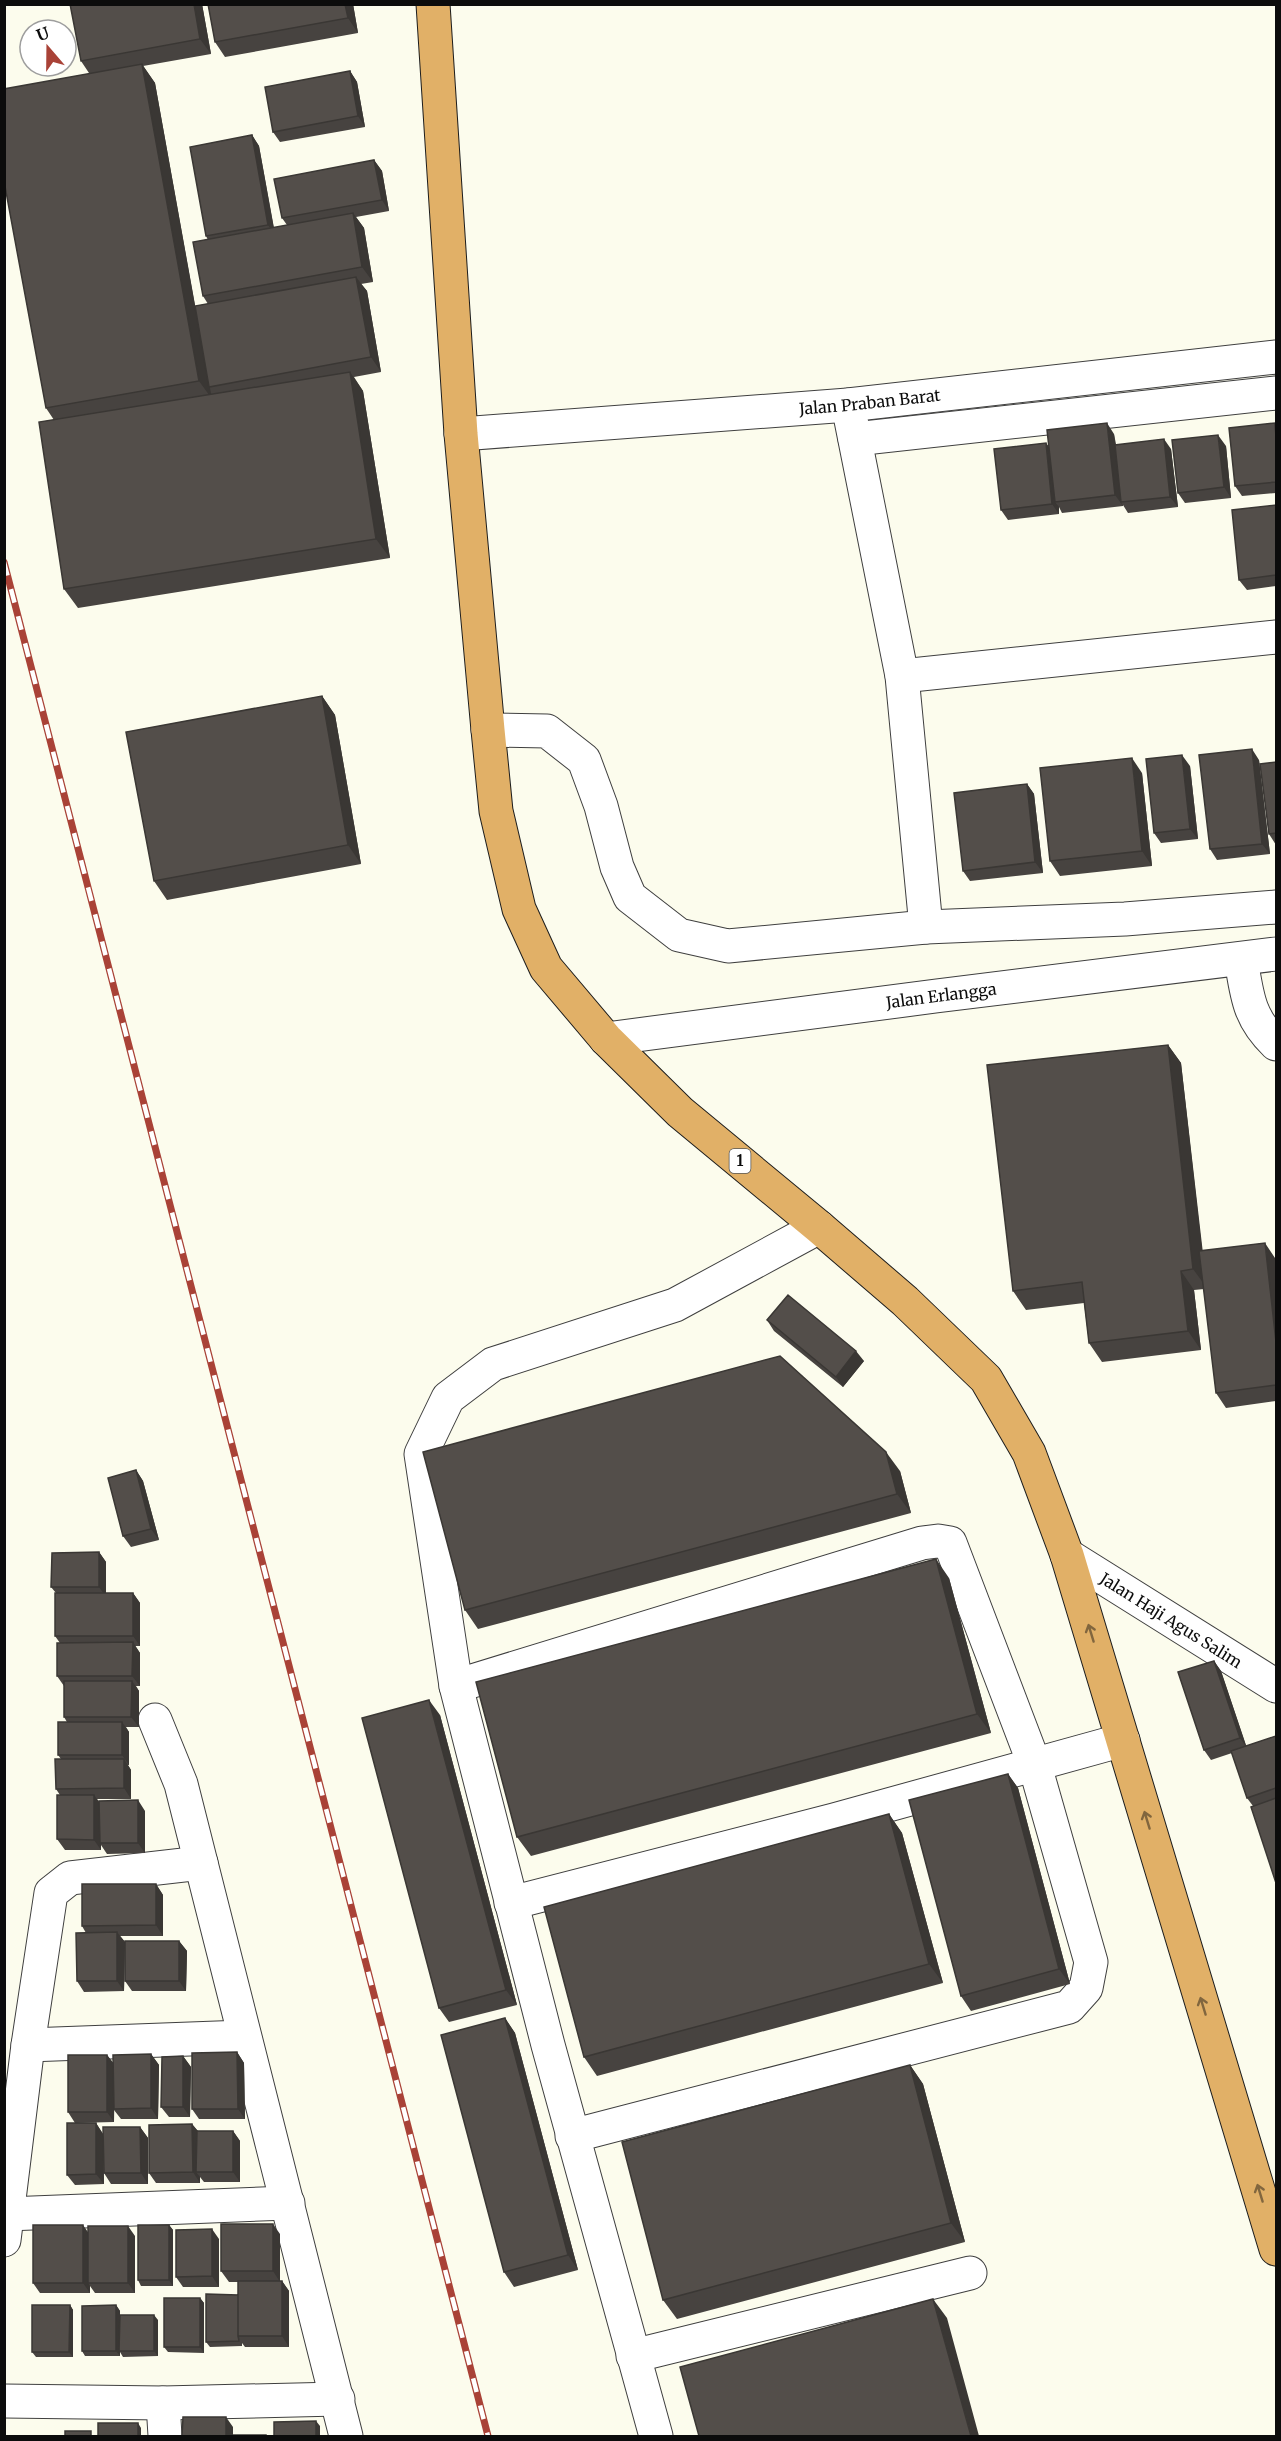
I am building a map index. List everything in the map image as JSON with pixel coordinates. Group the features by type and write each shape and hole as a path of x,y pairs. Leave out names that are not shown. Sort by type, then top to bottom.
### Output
{"highway":[{"name":"1","path":"433,4 461,434 488,730 496,811 519,909 546,968 606,1039 680,1112 905,1301 986,1379 1029,1453 1067,1555 1276,2249"}],"street":[{"name":"Jalan Praban Barat","path":"461,434 848,405 1276,357"},
{"path":"855,439 1276,393"},
{"path":"848,405 902,676 926,927"},
{"path":"902,676 1276,637"},
{"path":"488,730 548,731 584,760 601,806 617,867 630,897 679,935 728,946 926,927 1125,919 1276,907"},
{"name":"Jalan Erlangga","path":"606,1039 1276,954"},
{"path":"1240,959 1249,1006 1264,1033 1276,1044"},
{"path":"656,2436 572,2136 456,1686 421,1454 448,1398 493,1364 675,1305 819,1227"},
{"path":"456,1686 922,1543 938,1541 950,1543 1035,1766 1091,1962 1086,1988 1069,2007 572,2136"},
{"name":"Jalan Haji Agus Salim","path":"1067,1555 1276,1686"},
{"path":"155,1720 180,1784 346,2436"},
{"path":"511,1903 834,1820 1123,1740"},
{"path":"201,1863 70,1878 51,1893 28,2045 6,2227 288,2203"},
{"path":"28,2045 244,2037"},
{"path":"633,2356 970,2273"},
{"path":"4,2401 163,2403 338,2399"},
{"path":"163,2403 165,2436"}],"building":[{"path":"70,4 194,4 200,39 81,61 78,45 78,18 73,18"},
{"path":"208,4 345,4 348,18 215,42"},
{"path":"142,64 199,381 46,408 4,181 4,89 65,78 78,78 78,76"},
{"path":"350,71 358,116 273,132 265,87"},
{"path":"252,135 268,225 206,236 190,147"},
{"path":"374,160 382,200 282,218 274,179"},
{"path":"353,213 362,267 203,296 193,242"},
{"path":"356,277 371,357 209,387 195,306"},
{"path":"350,372 376,539 64,589 39,422"},
{"path":"1107,423 1115,495 1055,502 1047,430"},
{"path":"1275,423 1276,482 1235,486 1229,428"},
{"path":"1218,435 1224,487 1178,493 1172,440"},
{"path":"1164,439 1170,497 1121,502 1115,445"},
{"path":"1046,443 1052,504 1001,510 994,449"},
{"path":"1276,505 1276,575 1239,580 1232,510"},
{"path":"322,696 348,845 154,881 126,732"},
{"path":"1252,749 1262,844 1210,849 1199,755"},
{"path":"1182,755 1190,829 1154,833 1146,759"},
{"path":"1132,758 1142,851 1050,861 1040,768"},
{"path":"1276,762 1276,833 1269,834 1260,764"},
{"path":"1027,784 1035,862 963,871 954,793"},
{"path":"1168,1045 1193,1269 1181,1271 1188,1331 1089,1343 1082,1282 1013,1291 987,1065"},
{"path":"1265,1243 1276,1342 1276,1385 1216,1393 1199,1251"},
{"path":"788,1295 856,1351 836,1377 767,1320"},
{"path":"780,1356 886,1452 897,1494 465,1610 423,1452"},
{"path":"136,1470 151,1529 123,1536 108,1478"},
{"path":"99,1552 99,1587 51,1587 52,1553"},
{"path":"936,1559 977,1714 517,1837 476,1682"},
{"path":"55,1593 133,1593 133,1636 55,1636"},
{"path":"133,1642 132,1676 57,1676 57,1643"},
{"path":"1214,1661 1240,1738 1204,1750 1178,1672"},
{"path":"64,1681 132,1681 131,1717 64,1717"},
{"path":"429,1700 506,1990 439,2008 362,1718"},
{"path":"58,1722 122,1722 122,1755 58,1755"},
{"path":"1276,1736 1276,1788 1247,1798 1231,1751"},
{"path":"55,1759 124,1759 124,1788 56,1789"},
{"path":"1008,1774 1059,1969 961,1996 909,1800"},
{"path":"57,1795 94,1795 94,1840 57,1839"},
{"path":"1276,1798 1276,1883 1251,1807"},
{"path":"138,1800 138,1843 100,1843 99,1801"},
{"path":"889,1814 929,1964 584,2057 544,1907"},
{"path":"82,1884 156,1884 156,1925 82,1926"},
{"path":"117,1932 117,1981 77,1981 76,1933"},
{"path":"125,1941 179,1941 179,1981 125,1981"},
{"path":"505,2018 568,2255 504,2272 441,2035"},
{"path":"237,2052 238,2109 192,2109 192,2053"},
{"path":"151,2054 151,2108 114,2109 113,2055"},
{"path":"68,2055 107,2055 107,2112 68,2112"},
{"path":"183,2056 183,2107 161,2107 162,2057"},
{"path":"910,2065 951,2223 663,2300 622,2142"},
{"path":"67,2123 96,2123 96,2174 67,2175"},
{"path":"192,2124 193,2172 149,2173 149,2125"},
{"path":"103,2127 140,2127 141,2173 104,2173"},
{"path":"197,2131 233,2131 233,2172 196,2172"},
{"path":"221,2224 273,2224 273,2271 221,2271"},
{"path":"33,2225 83,2225 83,2283 33,2283"},
{"path":"138,2225 169,2225 169,2280 138,2280"},
{"path":"88,2226 128,2226 128,2283 88,2283"},
{"path":"212,2229 212,2276 176,2277 176,2230"},
{"path":"238,2281 282,2281 282,2336 238,2336"},
{"path":"206,2294 238,2295 239,2341 206,2342"},
{"path":"164,2298 200,2298 200,2347 164,2347"},
{"path":"933,2299 971,2436 699,2436 680,2367"},
{"path":"32,2305 70,2305 69,2352 32,2352"},
{"path":"116,2305 116,2351 82,2351 82,2306"},
{"path":"120,2315 154,2315 154,2351 119,2351"},
{"path":"183,2417 226,2417 226,2436 182,2436"},
{"path":"316,2421 316,2436 274,2436 274,2422"},
{"path":"98,2423 138,2423 138,2436 98,2436"},
{"path":"65,2431 91,2431 91,2436 65,2436"},
{"path":"266,2435 266,2436 233,2436"}],"railway":[{"path":"4,562 488,2436"}]}
